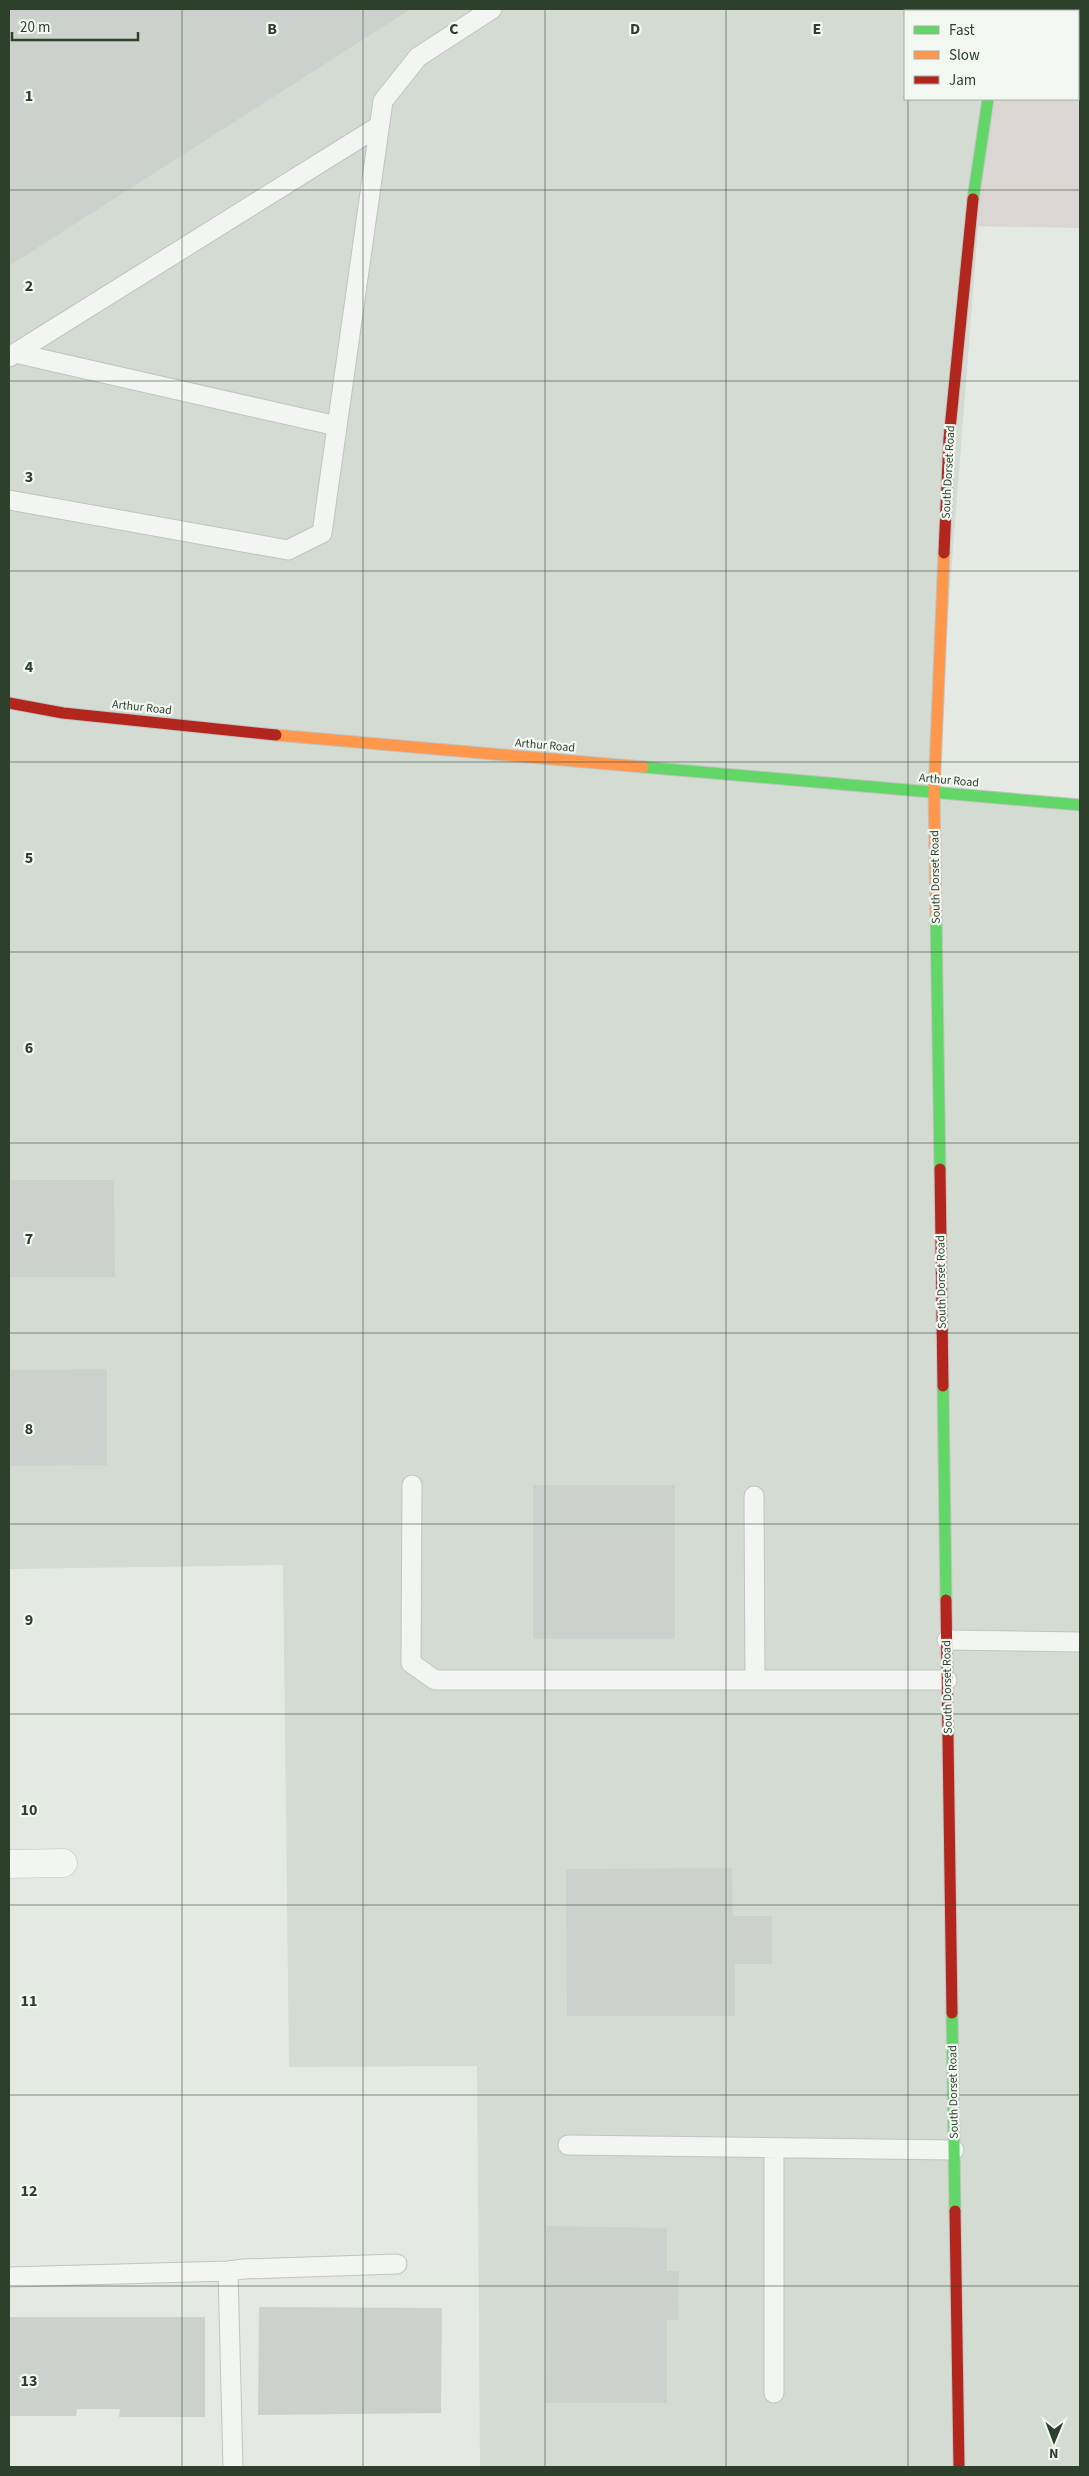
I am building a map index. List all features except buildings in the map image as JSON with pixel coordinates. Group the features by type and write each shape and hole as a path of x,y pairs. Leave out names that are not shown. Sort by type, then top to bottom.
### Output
{"street":[{"name":"South Dorset Road","path":"959,2467 934,793 949,439 969,226 988,100"},
{"name":"Arthur Road","path":"9,703 63,713 326,740 1080,805"},
{"path":"9,1864 63,1863"}],"lane":[{"path":"9,500 288,550 322,533 382,101 418,56 492,9"},
{"path":"12,355 379,126"},
{"path":"12,355 336,426"},
{"path":"412,1485 411,1663 434,1680 947,1680"},
{"path":"754,1496 755,1680"},
{"path":"947,1640 1080,1642"},
{"path":"568,2145 954,2150"},
{"path":"774,2148 774,2393"},
{"path":"9,2277 397,2264"},
{"path":"228,2271 232,2467"}],"shaded area":[{"path":"9,9 1004,9 904,10 904,100 988,100 934,793 1080,805 1080,2467 480,2467 477,2066 289,2067 283,1565 9,1569"},
{"path":"1080,9 1080,228 969,226 988,100 1079,100 1079,10 1004,10"}],"traffic: fast":[{"path":"973,199 988,100"},
{"path":"643,767 1080,805"},
{"path":"936,916 940,1169"},
{"path":"943,1386 946,1600"},
{"path":"952,2013 955,2211"}],"traffic: slow":[{"path":"936,916 934,793 944,553"},
{"path":"276,735 643,767"}],"traffic: jam":[{"path":"944,553 949,439 973,199"},
{"path":"9,703 63,713 276,735"},
{"path":"940,1169 943,1386"},
{"path":"946,1600 952,2013"},
{"path":"955,2211 959,2467"}]}
